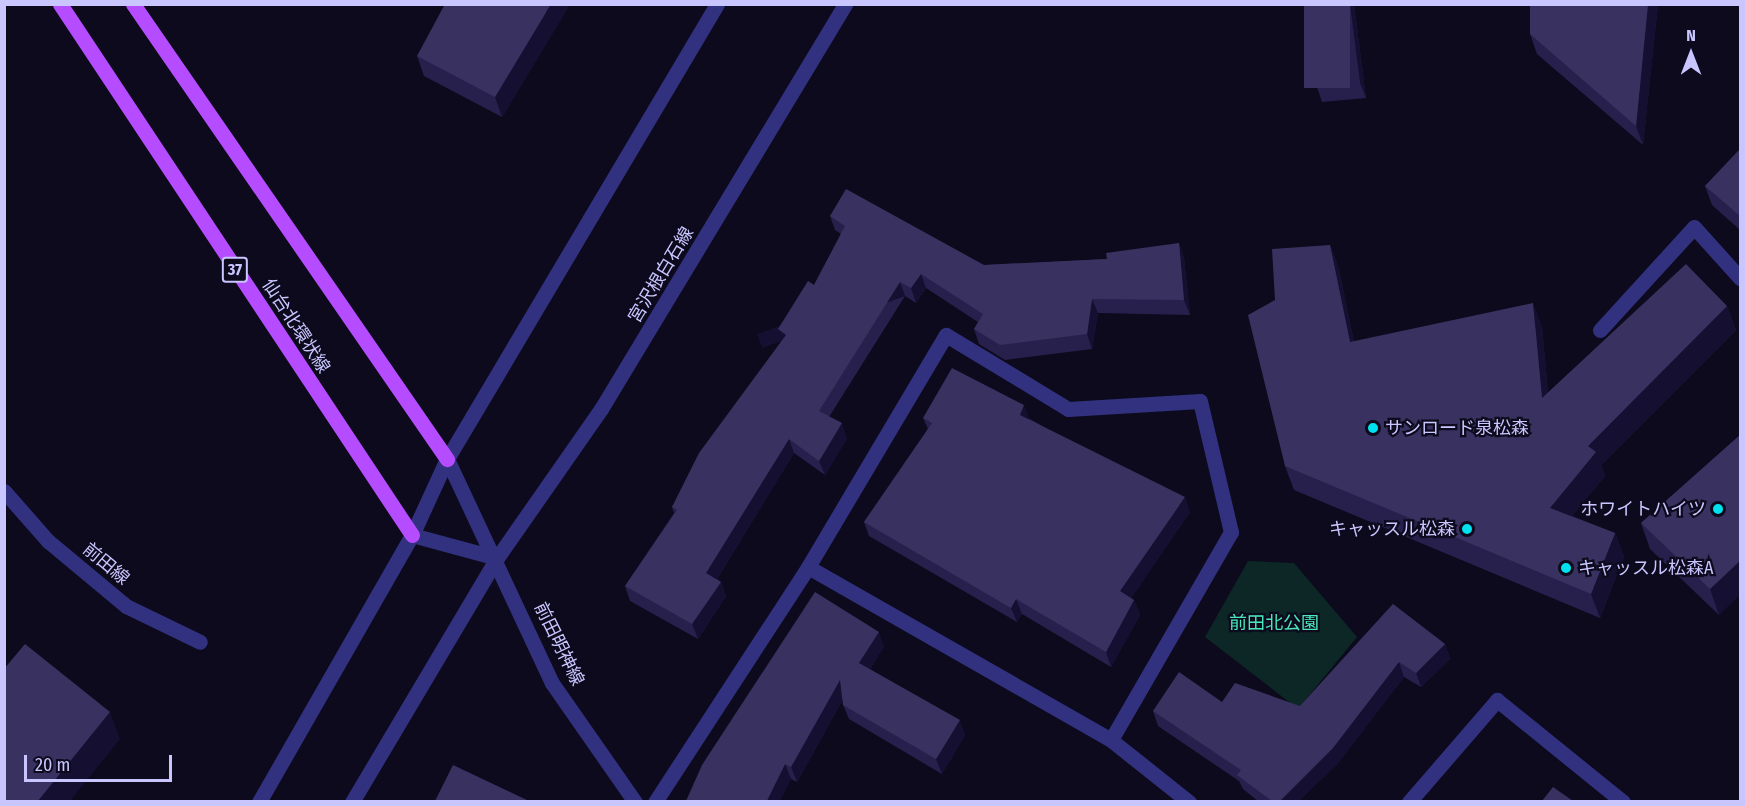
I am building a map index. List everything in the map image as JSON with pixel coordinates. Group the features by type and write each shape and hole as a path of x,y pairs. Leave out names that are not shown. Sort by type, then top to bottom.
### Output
{"main road":[{"name":"仙台北環状線","path":"60,4 412,535"},
{"path":"134,4 447,459"}],"street":[{"path":"259,801 412,535 447,459 717,4"},
{"name":"宮沢根白石線","path":"352,801 497,558 601,409 845,4"},
{"path":"1600,330 1694,227 1740,278"},
{"path":"655,801 808,567 946,335 1068,409 1200,401 1231,532 1111,740"},
{"name":"前田明神線","path":"447,459 497,558 552,683 635,801"},
{"name":"前田線","path":"4,491 48,541 126,606 200,642"},
{"path":"412,535 497,558"},
{"path":"808,567 1111,740 1189,801"},
{"path":"1408,801 1497,700 1623,801"}],"green space":[{"name":"前田北公園","path":"1248,561 1294,563 1357,637 1298,709 1205,637"}],"building":[{"path":"445,4 551,4 495,97 417,56"},
{"path":"1304,4 1350,4 1350,88 1304,88"},
{"path":"1530,4 1648,4 1636,126 1530,34"},
{"path":"1740,149 1740,216 1705,186"},
{"path":"846,189 984,265 1107,259 1106,253 1179,243 1184,300 1092,299 1087,334 1000,345 974,329 983,314 921,274 911,288 900,282 819,411 842,423 819,461 789,439 706,573 721,582 692,624 625,586 677,510 672,507 699,453 786,335 778,329 808,281 814,285 845,226 830,216"},
{"path":"1330,245 1350,342 1533,303 1542,398 1686,264 1727,306 1588,446 1596,452 1550,508 1615,533 1591,594 1285,466 1248,315 1275,300 1272,249"},
{"path":"952,368 1024,405 1020,415 1185,497 1120,591 1134,600 1106,652 1016,599 1011,608 864,522 932,423 923,418"},
{"name":"ホワイトハイツ","path":"1740,435 1740,561 1710,589 1641,523"},
{"path":"815,592 879,632 859,663 960,720 936,759 843,705 840,680 791,767 785,764 767,801 686,801 702,765"},
{"path":"1393,604 1445,644 1416,673 1399,662 1333,748 1280,801 1272,801 1237,775 1241,770 1153,711 1179,672 1222,702 1235,683 1300,706"},
{"path":"25,644 110,712 38,801 4,801 4,669"},
{"path":"453,765 529,801 435,801"},
{"path":"1553,787 1573,801 1542,801"}],"place":[{"name":"サンロード泉松森","path":"1373,428"},
{"name":"ホワイトハイツ","path":"1718,509"},
{"name":"キャッスル松森","path":"1467,529"},
{"name":"キャッスル松森A","path":"1566,568"}]}
